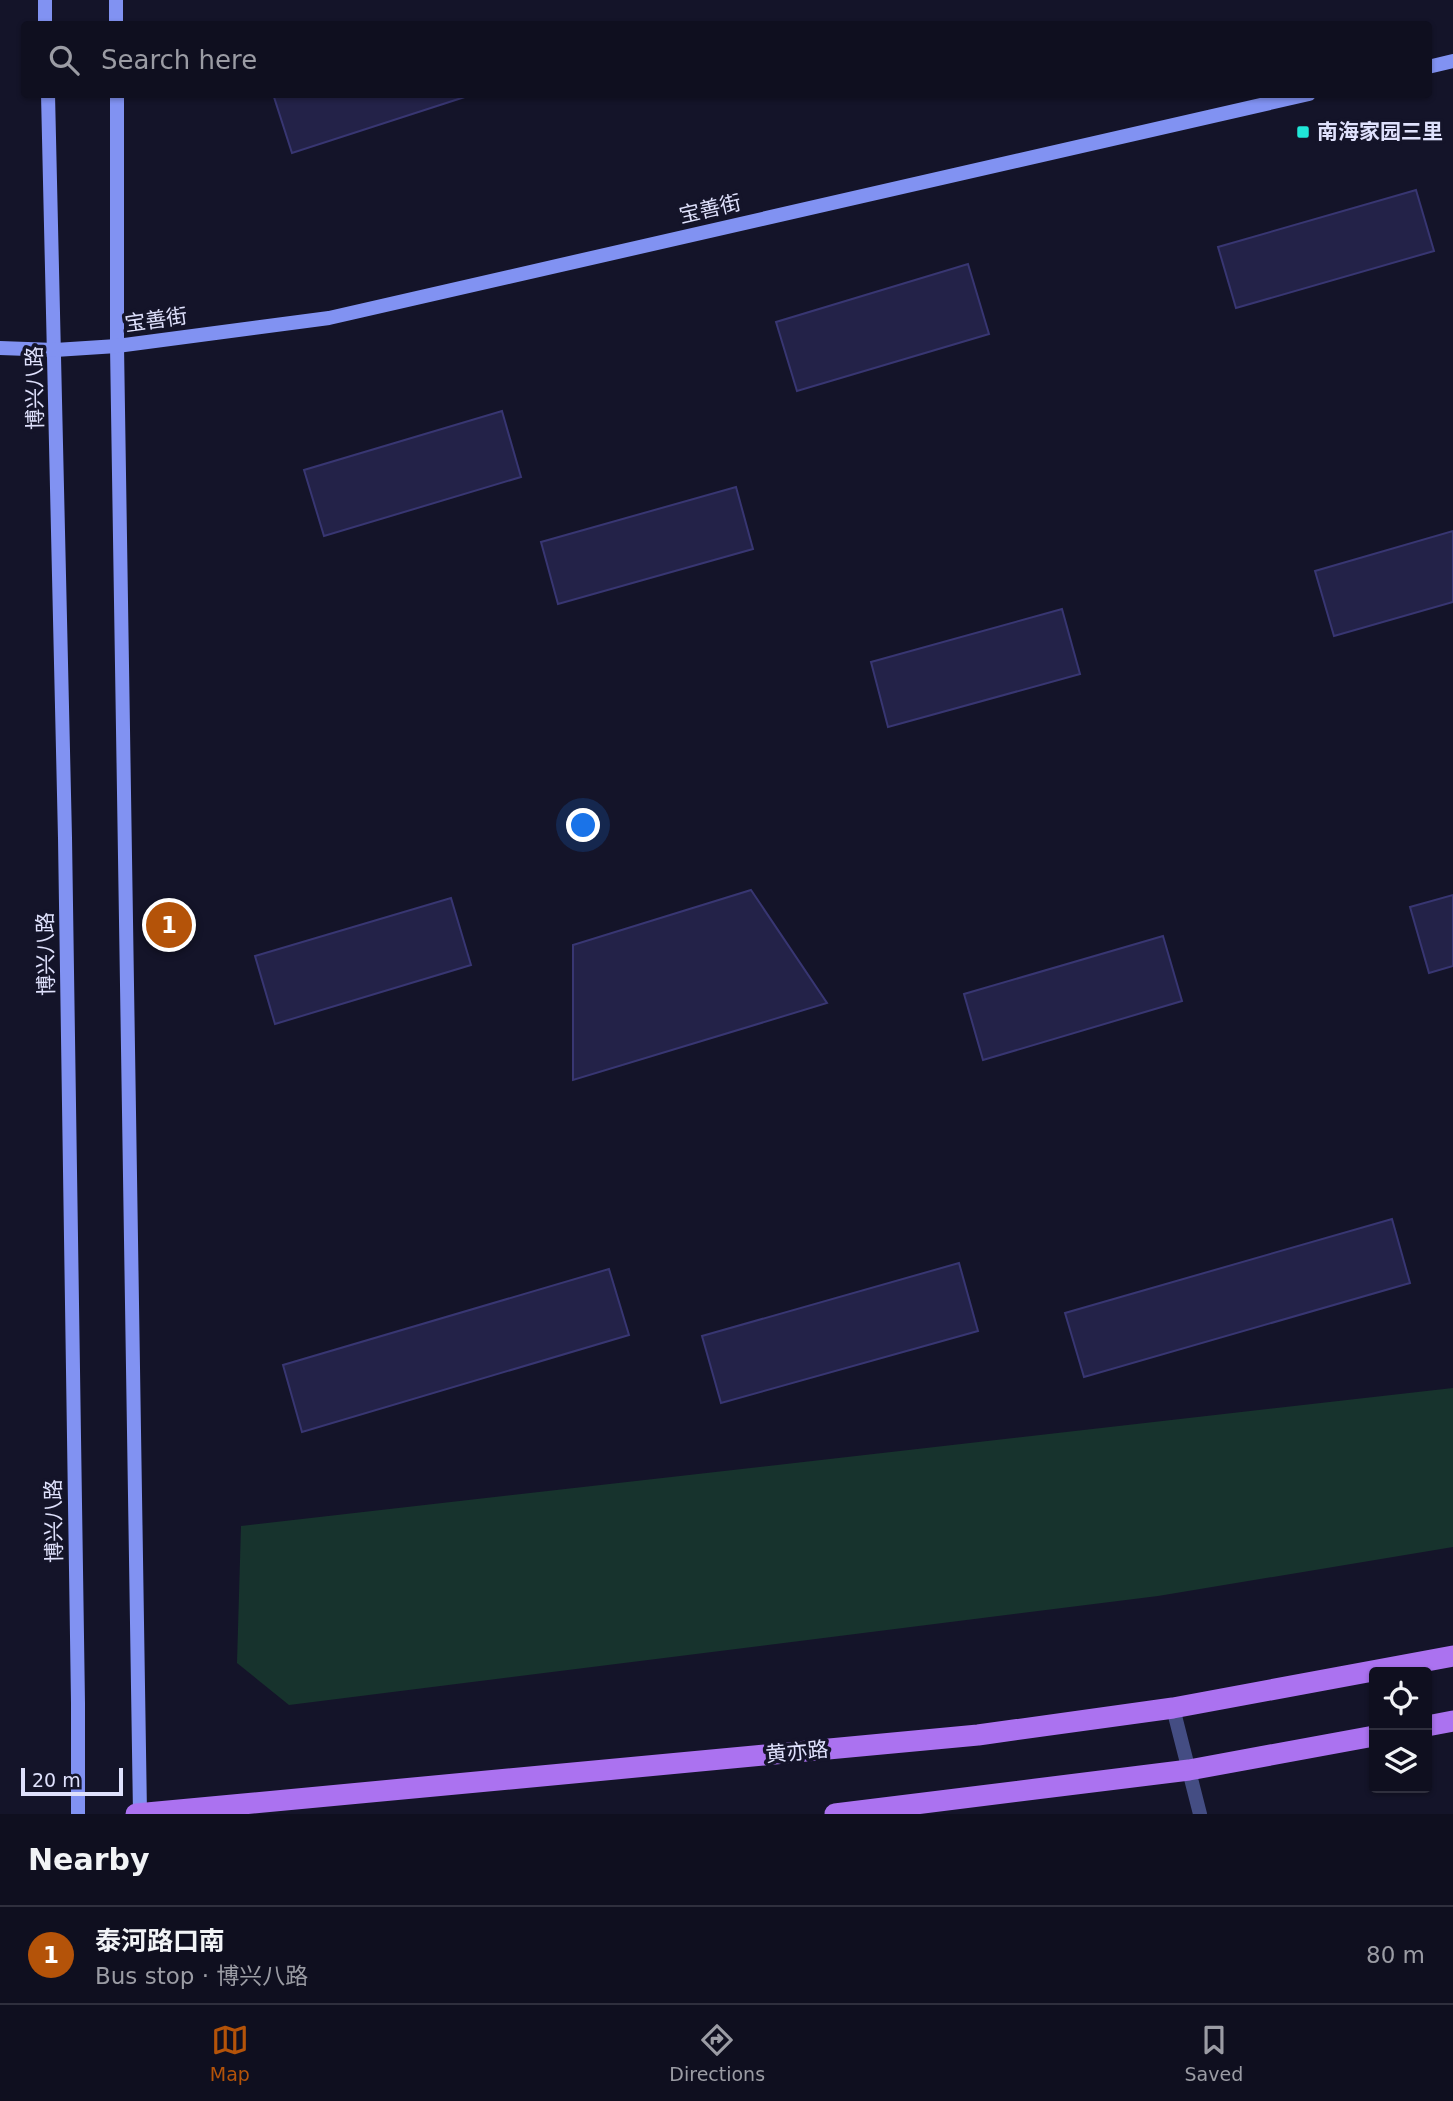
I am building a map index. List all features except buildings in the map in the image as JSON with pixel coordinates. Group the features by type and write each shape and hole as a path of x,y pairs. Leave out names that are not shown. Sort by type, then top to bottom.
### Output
{"main road":[{"name":"黄亦路","path":"138,1814 965,1736 1173,1708 1453,1656"},
{"path":"1432,1725 1453,1721"},
{"path":"835,1814 1189,1770 1369,1737"}],"street":[{"path":"45,0 46,21"},
{"path":"116,0 116,21"},
{"path":"1432,66 1453,61"},
{"name":"博兴八路","path":"48,98 66,894 78,1814"},
{"path":"117,98 117,346 138,1814"},
{"name":"宝善街","path":"0,348 55,350 117,346 329,318 1292,98"},
{"path":"1173,1708 1200,1814"}],"green space":[{"path":"1453,1388 1453,1547 1158,1596 289,1705 237,1663 241,1526"}],"place":[{"name":"南海家园三里","path":"1303,132"},
{"name":"泰河路口南","path":"169,925"}]}
